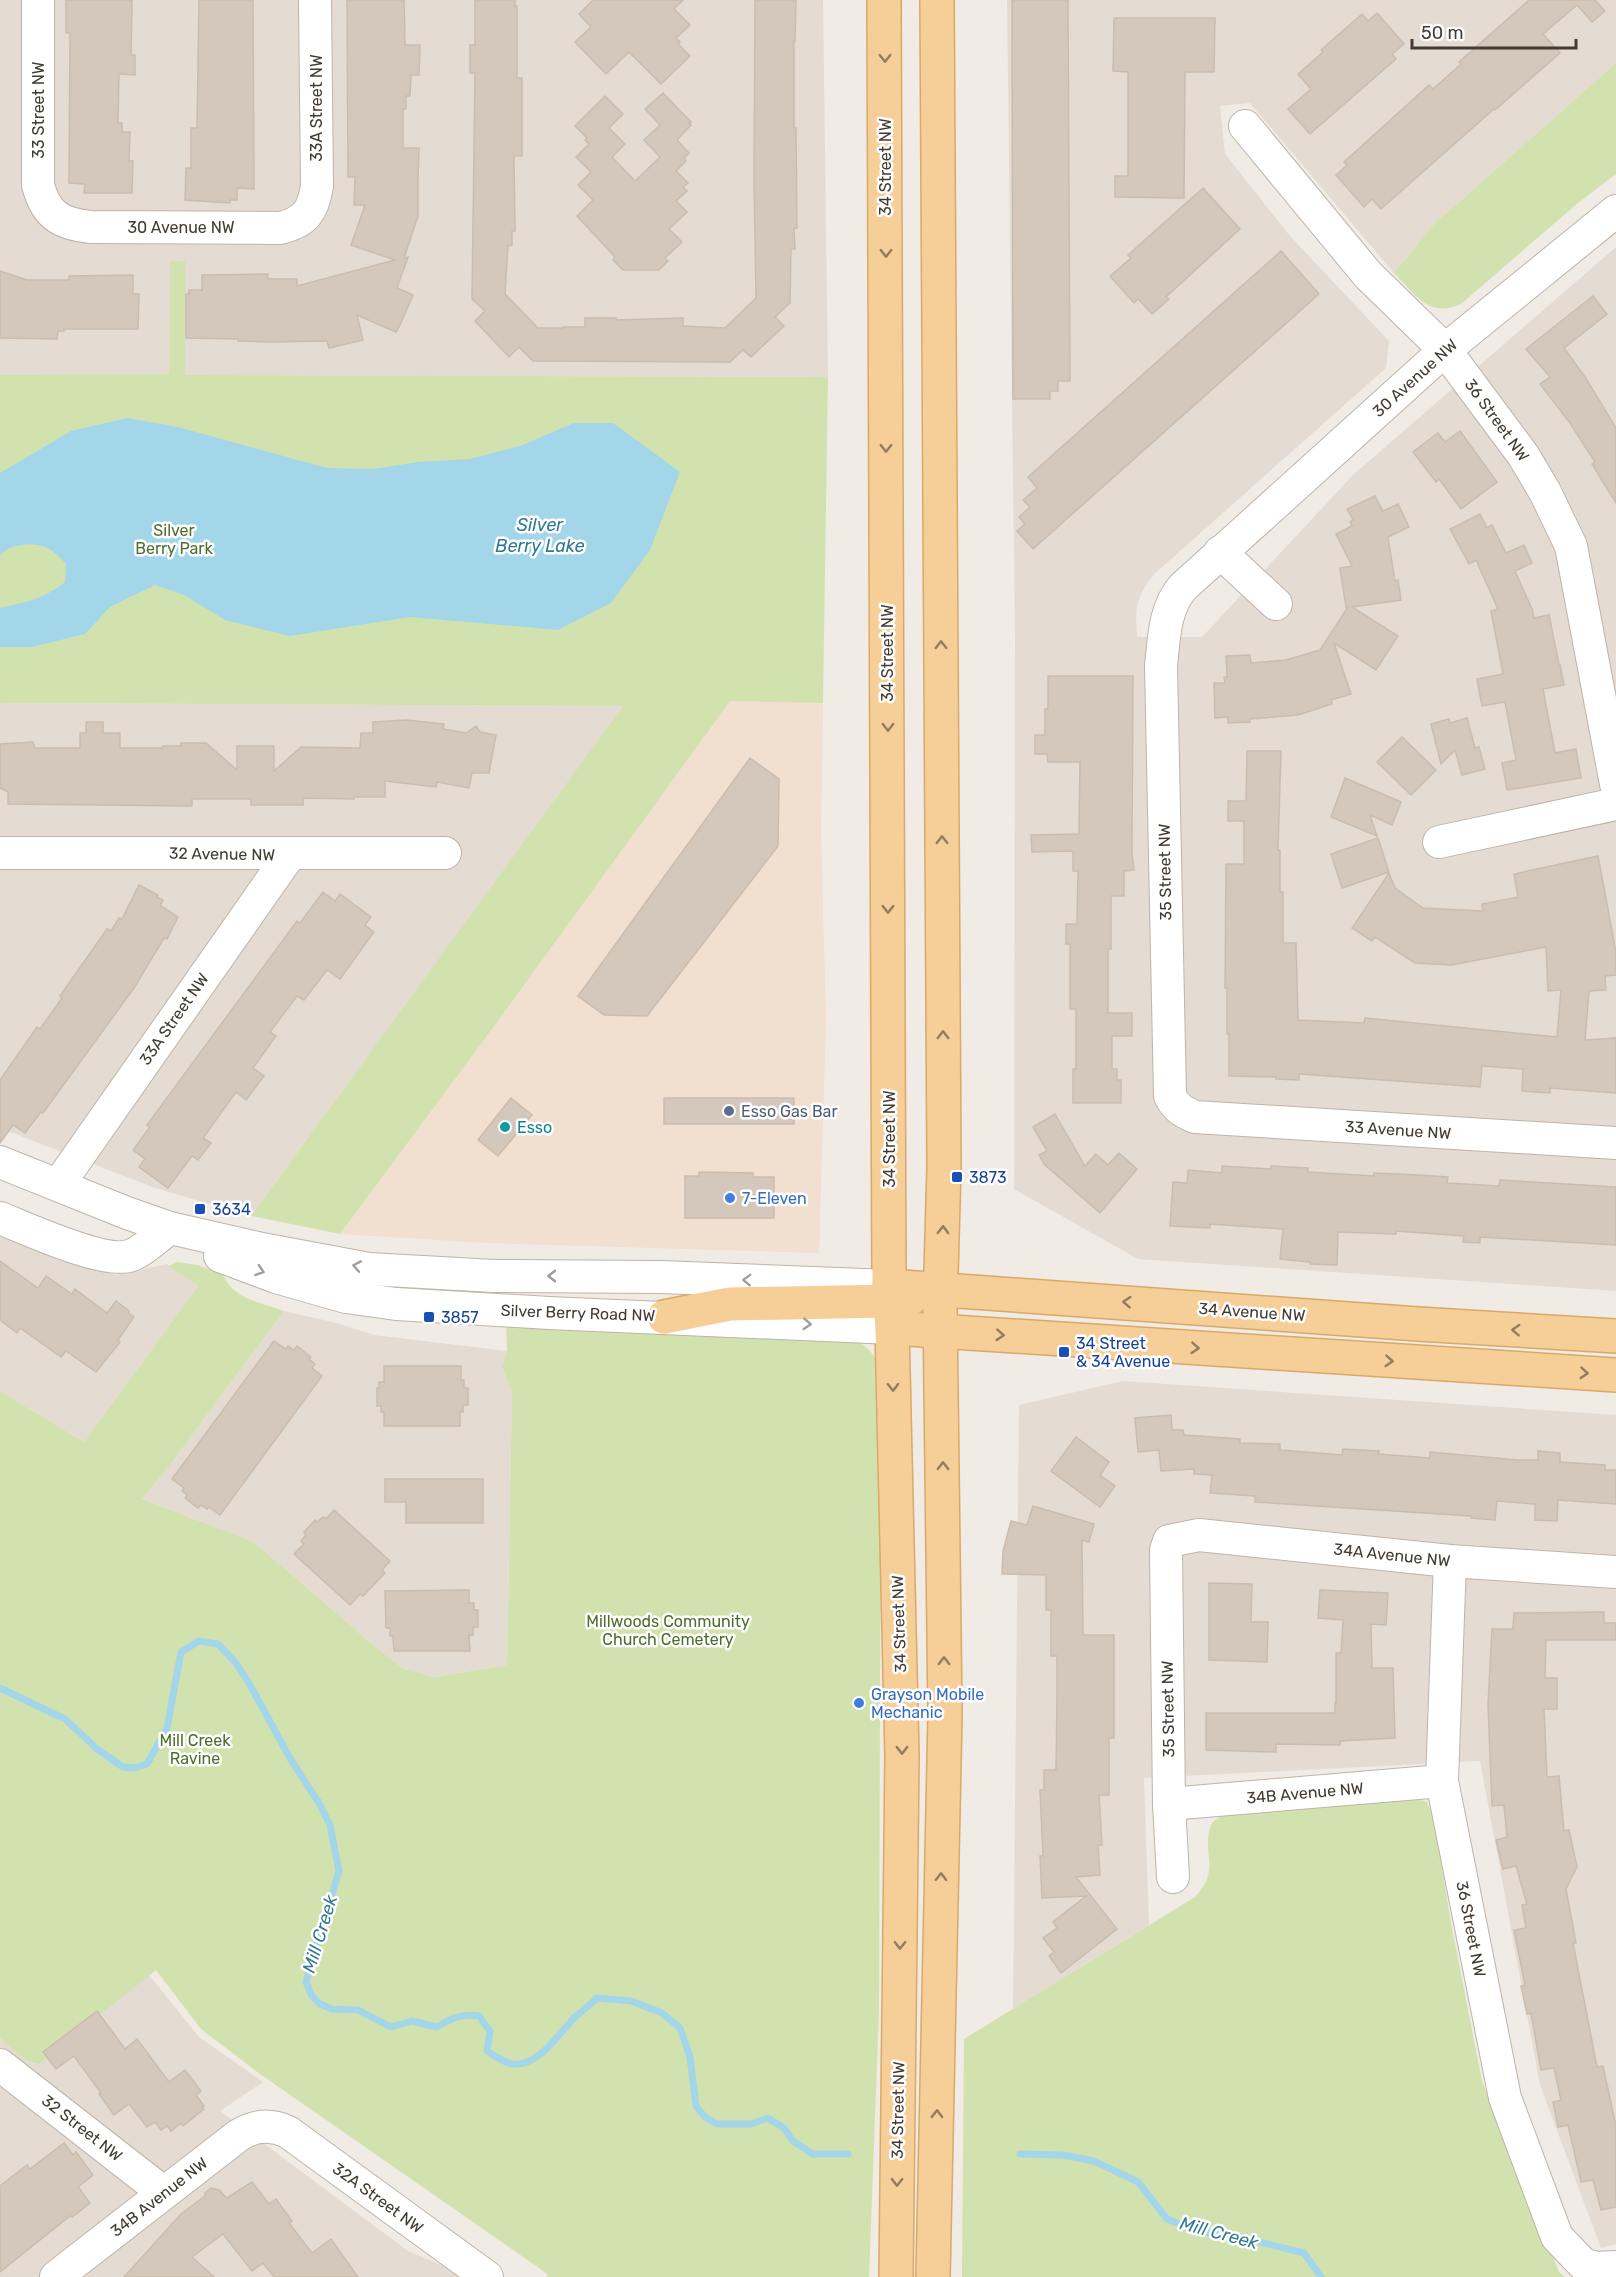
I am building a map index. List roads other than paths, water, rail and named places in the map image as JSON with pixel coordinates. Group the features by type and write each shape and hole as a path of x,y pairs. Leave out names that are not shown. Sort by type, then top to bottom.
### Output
{"main road":[{"name":"34 Street NW","path":"884,0 890,1305 902,1746 896,2277"},
{"path":"933,2277 945,1715 940,1288 944,1167 937,0"},
{"path":"664,1317 730,1304 890,1305 920,1298 940,1288"},
{"name":"34 Avenue NW","path":"940,1288 1418,1324 1616,1336"},
{"path":"890,1305 942,1332 1616,1375"}],"street":[{"name":"33 Street NW","path":"38,0 38,185 46,206 54,215"},
{"name":"33A Street NW","path":"307,214 312,207 317,186 315,0"},
{"name":"36 Street NW","path":"1245,126 1368,275 1445,350 1524,455 1545,492 1572,546 1616,784"},
{"name":"30 Avenue NW","path":"1165,628 1170,606 1179,591 1220,552 1445,350 1616,211"},
{"name":"30 Avenue NW","path":"54,215 75,225 91,226 280,228 299,221 307,214"},
{"path":"1220,552 1276,604"},
{"name":"35 Street NW","path":"1165,628 1161,666 1170,1096 1182,1112"},
{"path":"1439,842 1616,804"},
{"name":"32 Avenue NW","path":"0,853 445,853"},
{"name":"33A Street NW","path":"59,1184 290,854"},
{"name":"33 Avenue NW","path":"1182,1112 1195,1117 1616,1143"},
{"name":"Silver Berry Road NW","path":"0,1162 170,1228 262,1249 369,1269 494,1276 661,1277 890,1305"},
{"path":"0,1218 92,1253 117,1258 133,1255 170,1228"},
{"name":"Silver Berry Road NW","path":"170,1228 219,1255 245,1266 346,1297 396,1304 664,1317"},
{"name":"34A Avenue NW","path":"1169,1541 1199,1535 1450,1561 1616,1572"},
{"name":"35 Street NW","path":"1169,1541 1166,1550 1169,1804 1173,1876"},
{"name":"36 Street NW","path":"1450,1561 1442,1781 1505,2098 1557,2237 1583,2264 1605,2267"},
{"name":"34B Avenue NW","path":"1169,1804 1442,1781"},
{"name":"32 Street NW","path":"0,2065 164,2193"},
{"name":"34B Avenue NW","path":"56,2277 244,2132 266,2127"},
{"name":"32A Street NW","path":"266,2127 288,2132 487,2277"}],"water":[{"name":"Silver Berry Lake","path":"127,418 178,427 327,468 373,469 419,462 470,459 520,446 574,423 613,423 680,472 650,550 611,603 558,630 410,617 290,636 225,620 184,595 155,585 110,607 85,634 32,647 0,647 0,608 34,599 58,588 65,582 66,564 50,549 29,544 10,548 0,555 0,473 71,431"}],"waterway":[{"name":"Mill Creek","path":"0,1688 65,1719 97,1749 123,1767 134,1768 147,1764 167,1728 181,1652 199,1641 218,1644 236,1663 250,1685 330,1825 339,1871 306,1982 312,1996 320,2004 332,2009 358,2010 391,2027 412,2021 437,2027 457,2017 479,2016 490,2031 487,2051 512,2064 522,2064 548,2048 575,2017 597,1998 631,2001 662,2013 680,2028 690,2057 696,2106 705,2117 717,2124 751,2124 768,2118 784,2128 793,2141 813,2154 848,2154"},
{"name":"Mill Creek","path":"1020,2154 1063,2155 1094,2161 1138,2182 1167,2219 1197,2231 1240,2237 1304,2253 1321,2277"}],"place":[{"name":"Esso Gas Bar","path":"729,1111"},
{"name":"Esso","path":"505,1127"},
{"name":"3873","path":"957,1177"},
{"name":"7-Eleven","path":"730,1198"},
{"name":"3634","path":"200,1209"},
{"name":"3857","path":"429,1317"},
{"name":"34 Street & 34 Avenue","path":"1064,1352"},
{"name":"Grayson Mobile Mechanic","path":"859,1703"}],"park label":[{"name":"Silver Berry Park","path":"174,539"},
{"name":"Millwoods Community Church Cemetery","path":"668,1630"},
{"name":"Mill Creek Ravine","path":"195,1749"}]}
